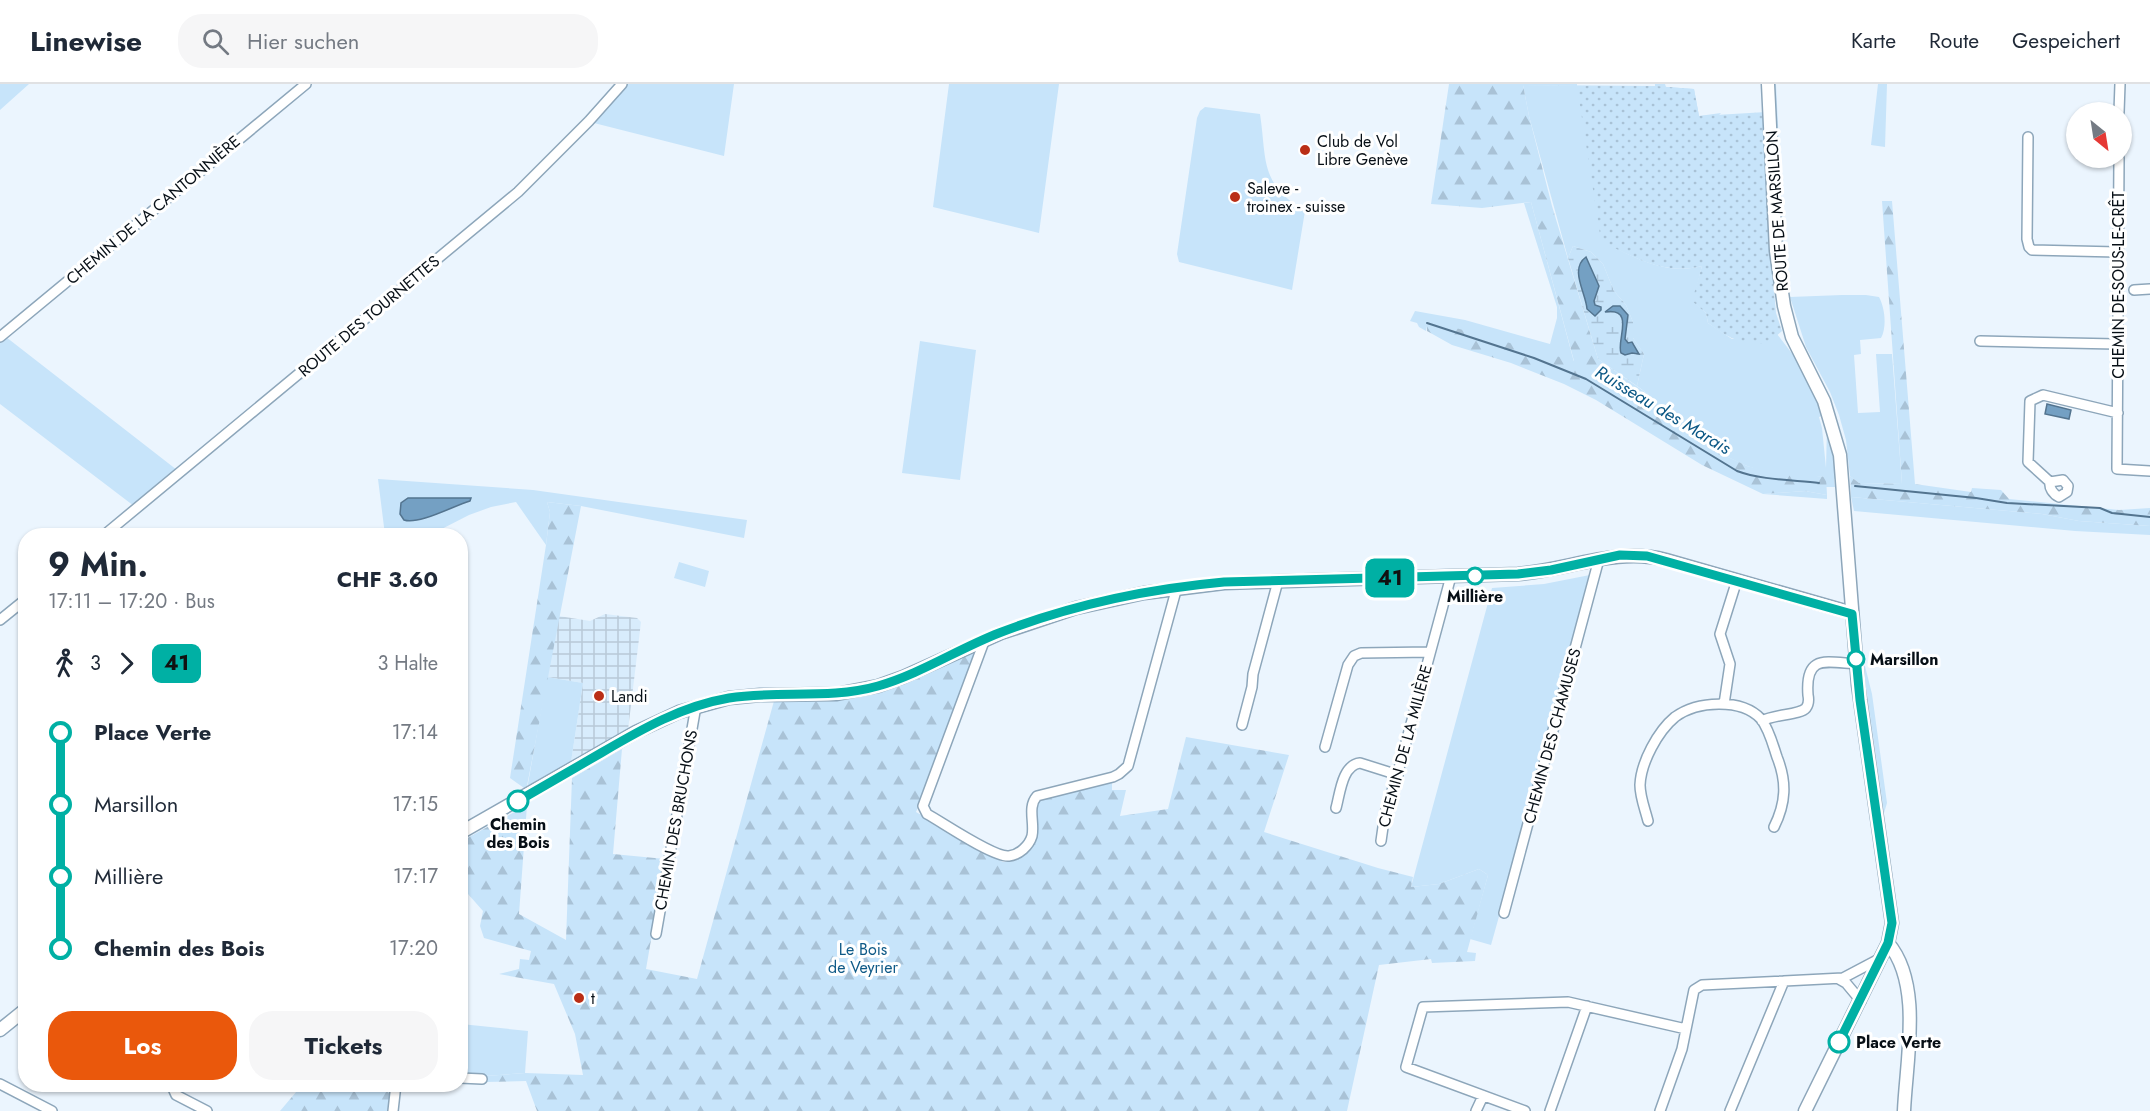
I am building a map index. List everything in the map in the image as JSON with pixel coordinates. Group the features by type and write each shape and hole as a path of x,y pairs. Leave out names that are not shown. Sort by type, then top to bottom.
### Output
{"street":[{"name":"CHEMIN DE LA CANTONNIÈRE","path":"0,337 306,84"},
{"name":"ROUTE DES TOURNETTES","path":"113,528 501,206 545,166 622,84"},
{"name":"ROUTE DE MARSILLON","path":"1768,84 1776,251 1780,285 1792,337 1824,401 1840,455 1857,664 1891,917 1892,928 1888,943"},
{"path":"2120,84 2120,102"},
{"path":"2028,137 2029,247 2032,250 2117,252"},
{"name":"CHEMIN DE-SOUS-LE-CRÊT","path":"2119,168 2117,469 2150,471"},
{"path":"2134,290 2150,289"},
{"path":"1980,341 2116,344"},
{"path":"2050,482 2028,462 2030,401 2043,396 2118,413"},
{"path":"468,828 636,732 666,717 696,706 744,696 822,695 863,690 903,677 986,639 1076,608 1177,587 1224,582 1529,574 1620,555 1647,556 1852,614"},
{"name":"CHEMIN DES CHAMUSES","path":"1504,913 1599,559"},
{"name":"CHEMIN DE LA MILIÈRE","path":"1381,841 1385,813 1398,775 1451,576"},
{"path":"1724,704 1730,664 1720,634 1737,580"},
{"path":"1242,725 1278,581"},
{"path":"986,639 923,806 927,814 974,842 1002,855 1010,856 1026,847 1031,837 1032,804 1037,796 1119,778 1131,760 1177,587"},
{"path":"0,620 18,605"},
{"name":"CHEMIN DE LA MILIÈRE","path":"1325,747 1348,665 1354,656 1361,653 1431,652"},
{"path":"1762,721 1804,710 1809,699 1808,675 1816,665 1825,662 1857,664"},
{"path":"1648,821 1641,793 1641,780 1648,757 1657,740 1674,718 1684,712 1724,704 1750,711 1762,721 1782,768 1784,802 1774,827"},
{"name":"CHEMIN DES BRUCHONS","path":"656,934 696,706"},
{"path":"1336,808 1346,773 1355,764 1360,763 1398,775"},
{"path":"1804,1111 1888,943 1903,971 1909,1009 1904,1111"},
{"path":"1660,1111 1682,1049 1692,994 1698,986 1839,979 1870,965 1881,957"},
{"path":"1839,979 1846,983 1861,1000"},
{"path":"1730,1111 1784,981"},
{"path":"1525,1111 1406,1067 1423,1007 1560,1001 1686,1029"},
{"path":"1550,1111 1587,1006"},
{"path":"0,1030 18,1015"},
{"path":"468,1078 482,1079"},
{"path":"0,1084 52,1111"},
{"path":"175,1092 176,1095 207,1111"},
{"path":"393,1111 395,1092"},
{"path":"1476,1111 1483,1096"}],"shaded area":[{"path":"1586,257 1599,286 1594,301 1595,305 1601,307 1601,310 1595,316 1587,309 1580,282 1579,268"},
{"path":"1613,306 1620,306 1628,315 1625,339 1628,343 1632,342 1639,354 1621,353 1622,320 1620,315 1614,312 1605,312"},
{"path":"2047,404 2071,410 2069,419 2045,414"},
{"path":"408,498 471,498 470,501 436,514 410,521 404,520 400,514 401,503"},
{"path":"605,614 637,618 641,622 628,730 571,762 583,683 547,677 559,616 590,621"}],"green space":[{"path":"0,84 29,84 0,110"},
{"path":"627,84 734,84 724,156 594,123"},
{"path":"949,84 1059,84 1039,233 933,207"},
{"path":"1449,84 1577,84 1577,86 1523,85 1552,206 1598,359 1655,399 1687,428 1726,456 1747,466 1768,471 1826,477 1827,495 1805,491 1763,494 1702,465 1596,400 1564,384 1511,363 1452,345 1427,331 1427,320 1574,361 1531,202 1482,208 1431,204"},
{"path":"1655,84 1694,89 1699,116 1721,113 1601,240 1625,253 1662,267 1675,269 1702,266 1693,301 1706,313 1708,323 1732,339 1773,337 1777,334 1797,360 1824,415 1819,417 1826,468 1827,427 1837,477 1834,479 1835,487 1826,487 1825,477 1766,471 1731,459 1703,440 1637,386 1644,354 1633,338 1633,322 1626,305 1614,291 1603,264 1591,252 1573,246 1568,258 1529,116 1523,85 1655,86"},
{"path":"1774,84 1776,84 1784,245 1783,245"},
{"path":"1878,84 1887,84 1885,147 1871,145"},
{"path":"1577,86 1655,86 1694,89 1699,116 1766,112 1771,256 1776,313 1782,331 1767,344 1736,340 1708,323 1706,313 1692,301 1702,266 1675,269 1662,267 1637,259 1601,241"},
{"name":"Saleve - troinex - suisse","path":"1205,107 1260,114 1265,158 1272,180 1290,201 1305,211 1292,290 1179,262 1177,254 1197,118"},
{"path":"1882,201 1892,201 1915,484 1971,492 1972,488 2001,490 2009,499 2119,510 2150,508 2150,526 2079,521 2042,514 1851,497 1850,476 1859,483 1902,484"},
{"path":"1531,202 1574,362 1428,321 1426,331 1417,323 1410,321 1415,311 1465,320 1550,344 1557,318 1557,307 1524,203"},
{"path":"1573,246 1591,252 1603,264 1614,291 1626,305 1633,322 1633,338 1644,354 1637,386 1598,359 1568,258"},
{"path":"1842,295 1879,297 1883,306 1885,323 1881,338 1860,340 1861,354 1854,355 1858,413 1880,412 1876,354 1892,354 1902,484 1859,483 1850,476 1846,440 1839,415 1830,392 1806,347 1790,297"},
{"path":"6,337 177,470 134,506 0,404 0,341"},
{"path":"920,341 976,350 960,480 902,473"},
{"path":"378,479 533,490 747,520 744,538 581,506 547,502 550,512 546,545 516,502 491,507 444,528 384,528"},
{"path":"1805,491 1827,495 1827,499 1763,494"},
{"path":"1851,497 2042,514 2079,521 2150,526 2150,535 2075,531 1854,511"},
{"path":"547,502 581,506 527,786 524,788 510,778 546,545 550,512"},
{"path":"679,562 709,571 705,587 674,578"},
{"path":"1595,574 1491,945 1470,939 1488,875 1479,869 1439,884 1411,887 1492,588 1544,584"},
{"name":"Le Bois de Veyrier","path":"975,650 976,661 943,749 916,812 1003,862 1019,857 1032,844 1038,830 1037,805 1043,798 1112,783 1112,790 1126,790 1120,816 1168,809 1186,737 1289,755 1264,832 1413,877 1411,887 1439,884 1479,869 1488,875 1467,952 1476,953 1475,961 1432,963 1431,959 1379,965 1347,1111 537,1111 526,1081 485,1082 485,1076 525,1073 583,1075 575,1034 554,984 499,974 519,969 520,959 529,960 531,951 484,938 480,926 483,911 468,894 468,838 527,805 519,914 566,940 572,778 622,749 613,854 665,859 646,969 697,979 774,701 844,700 878,692 911,680"},
{"path":"1863,666 1865,666 1872,694 1887,803 1884,813"},
{"path":"547,677 583,683 571,762 564,769 527,789"},
{"path":"468,1025 528,1031 525,1073 468,1075"},
{"path":"296,1092 390,1092 389,1111 280,1111"}],"waterway":[{"name":"Ruisseau des Marais","path":"1427,323 1534,358 1586,379 1737,471 1767,478 1819,483"},
{"name":"Ruisseau des Marais","path":"1855,486 2007,503 2100,508 2112,513 2150,517"}],"bus line":[{"name":"41","path":"518,801 636,732 666,717 696,706 744,696 822,695 863,690 903,677 967,647 1038,620 1076,608 1144,592 1224,582 1518,574 1551,570 1620,555 1656,557 1852,614 1860,700 1892,923 1888,943 1839,1042"}],"place":[{"name":"Club de Vol Libre Genève","path":"1305,150"},
{"name":"Saleve - troinex - suisse","path":"1235,197"},
{"name":"Millière","path":"1475,576"},
{"name":"Marsillon","path":"1856,659"},
{"name":"Landi","path":"599,696"},
{"name":"Chemin des Bois","path":"518,801"},
{"name":"t","path":"579,998"},
{"name":"Place Verte","path":"1839,1042"}]}
